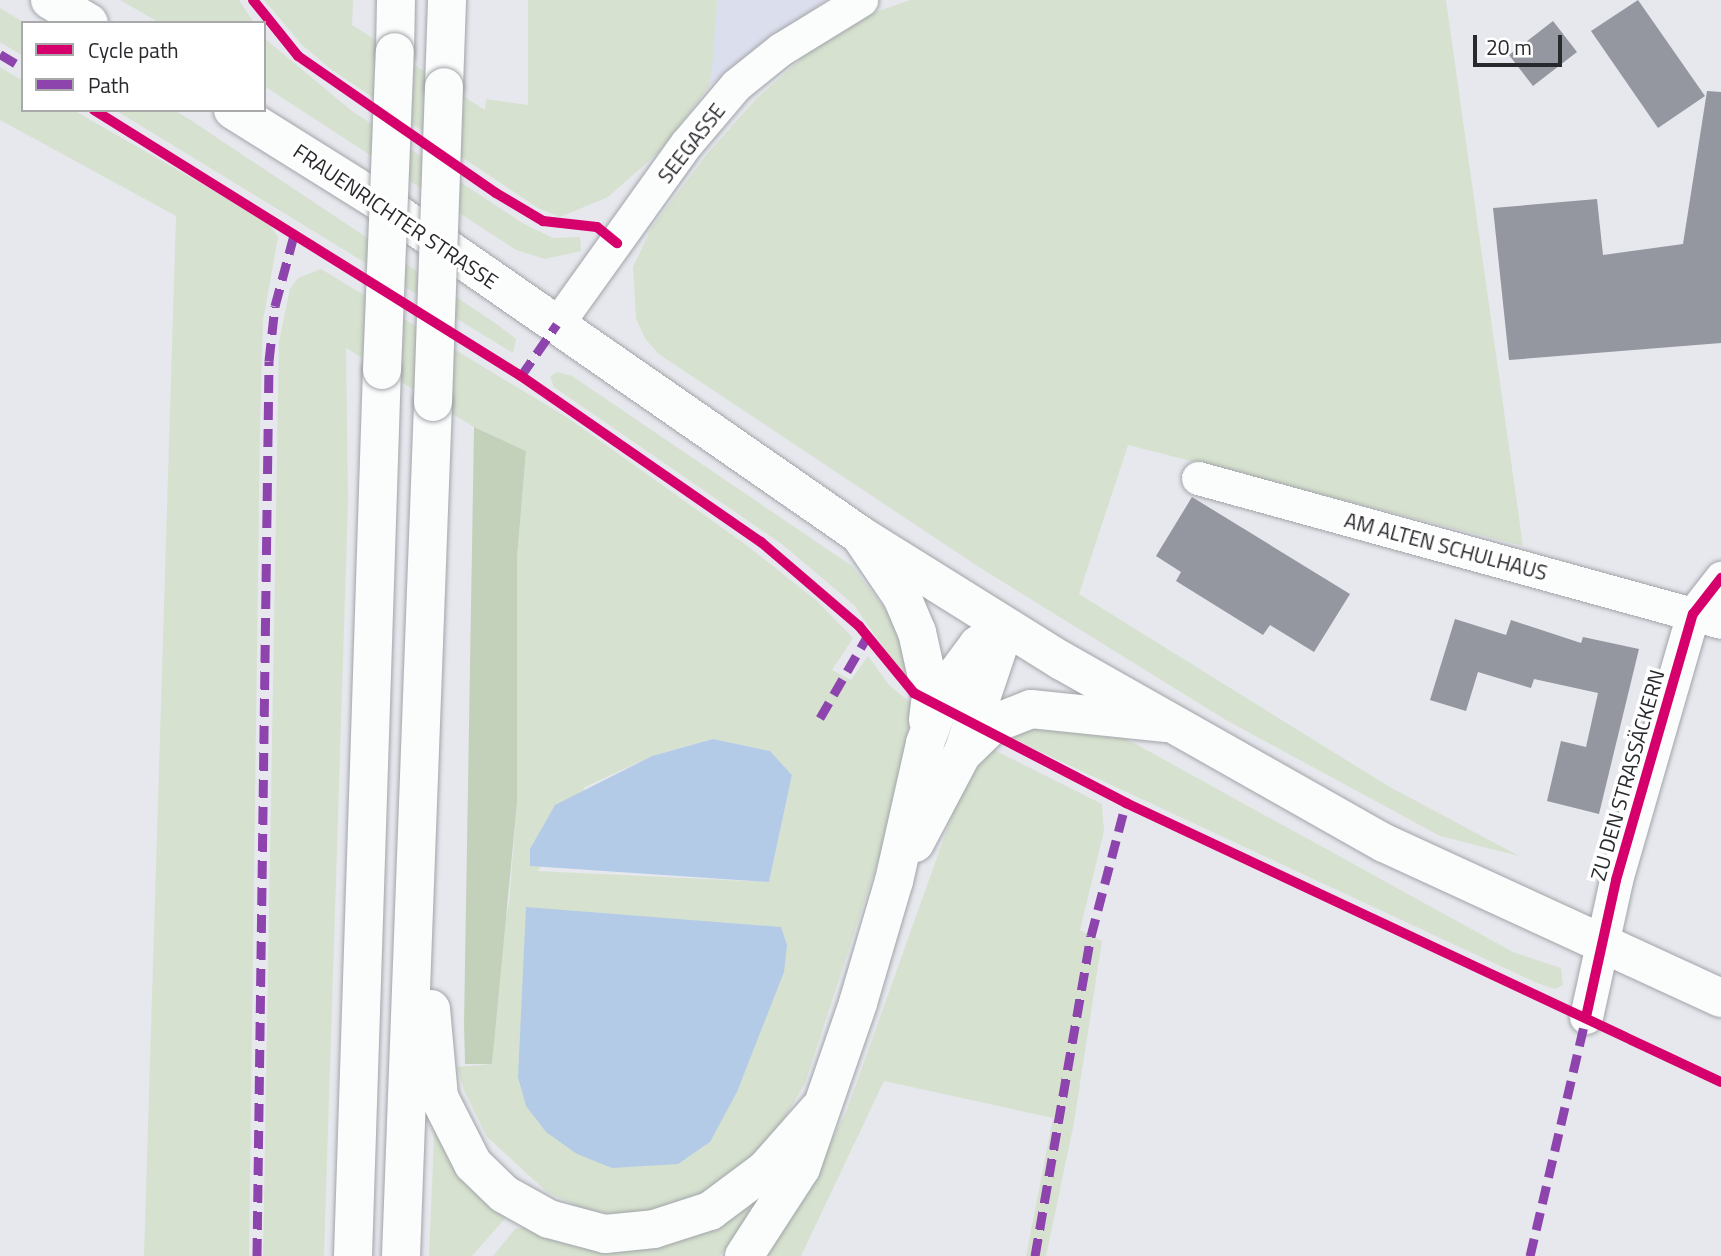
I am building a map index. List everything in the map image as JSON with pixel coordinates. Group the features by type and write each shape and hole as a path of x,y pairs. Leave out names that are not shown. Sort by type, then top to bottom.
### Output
{"main road":[{"path":"50,0 86,21"},
{"path":"354,1256 396,0"},
{"path":"401,1256 447,0"},
{"name":"FRAUENRICHTER STRASSE","path":"236,112 558,324 860,535 1166,723 1371,837 1600,947 1721,998"},
{"path":"744,1256 801,1168 894,881 925,743 931,695 927,663 902,597 860,535"},
{"path":"925,743 961,663 1005,626"},
{"path":"894,881 963,752 1005,626"},
{"path":"963,752 993,724 1031,709 1166,723"},
{"path":"418,845 439,1097 473,1164 504,1194 548,1219 605,1234 654,1229 710,1211 740,1192 820,1109"}],"street":[{"name":"SEEGASSE","path":"558,324 686,144 736,85 780,49 861,0"},
{"name":"AM ALTEN SCHULHAUS","path":"1198,478 1707,618"},
{"path":"1707,618 1721,578"},
{"name":"ZU DEN STRASSÄCKERN","path":"1586,1017 1600,947 1707,618"}],"shaded area":[{"path":"717,0 826,0 709,86"}],"green space":[{"path":"120,0 239,0 253,21 157,21"},
{"path":"264,0 353,0 352,25 485,110 486,99 528,105 528,0 717,0 709,86 660,151 608,197 560,217 538,208 332,70 302,45"},
{"path":"910,0 1446,0 1523,546 1128,445 1079,594 1388,786 1519,856 1440,836 1226,720 979,567 660,355 646,340 636,319 633,267 652,227 708,153 756,99 809,52 859,18"},
{"path":"0,8 22,21 21,55 0,42"},
{"path":"266,40 352,111 524,224 553,238 580,237 581,251 545,259 516,250 266,87"},
{"path":"0,67 21,80 21,112 76,112 267,221 278,237 263,321 260,425 249,1256 144,1256 176,216 0,120"},
{"path":"118,112 177,112 498,325 516,339 513,353"},
{"path":"321,269 568,418 745,544 817,601 853,638 832,670 851,680 868,656 889,685 913,705 889,827 805,1083 763,1155 686,1204 624,1215 583,1209 547,1192 487,1137 464,1090 457,1067 492,1064 500,949 509,902 517,803 517,558 526,451 474,427 346,348 348,504 324,1256 263,1256 279,341 290,289 298,278","holes":["713,739 770,751 792,775 769,882 538,871 585,787 652,756"]},
{"path":"558,372 572,376 852,566 896,623 915,684 908,683 854,605 783,545 554,387 550,376"},
{"path":"474,427 526,451 517,558 517,803 492,1064 465,1064"},
{"path":"1085,724 1132,742 1513,952 1561,968 1563,985 1555,989 1537,983 1004,735 1014,728"},
{"path":"988,747 1102,804 1104,831 1080,930 1102,941 1074,1123 1046,1256 1026,1256 1053,1118 884,1081 801,1256 759,1256 808,1187 847,1110 956,804"},
{"path":"435,1111 510,1213 472,1256 429,1256"},
{"path":"746,1207 753,1212 720,1256 493,1256 515,1229 535,1225"}],"water":[{"path":"713,739 770,751 792,775 769,882 530,866 530,849 555,805 652,756"},
{"path":"526,907 781,927 787,945 784,972 737,1092 710,1142 678,1164 612,1168 577,1154 546,1132 526,1106 518,1077"}],"building":[{"path":"1638,0 1705,96 1658,128 1591,31"},
{"path":"1553,21 1577,52 1533,86 1509,55"},
{"path":"1707,91 1721,92 1721,343 1509,360 1493,208 1597,199 1603,255 1683,244"},
{"path":"1192,497 1350,594 1314,652 1270,625 1263,635 1176,581 1181,572 1156,556"},
{"path":"1455,619 1506,635 1511,620 1581,643 1583,637 1639,649 1599,814 1547,801 1561,741 1586,747 1598,693 1534,679 1531,688 1478,672 1466,711 1430,700"}],"marked path":[{"path":"0,54 21,67"},
{"path":"257,1256 269,361 275,306 294,235"},
{"path":"521,376 557,324"},
{"path":"820,718 867,637"},
{"path":"1035,1256 1091,936 1126,803"},
{"path":"1530,1256 1586,1017"}],"cycle path":[{"path":"253,0 298,56 496,193 543,221 597,227 617,243"},
{"path":"97,112 521,376 761,542 859,626 914,693 1126,803 1721,1082"},
{"path":"1586,1017 1616,880 1693,614 1721,578"}]}
